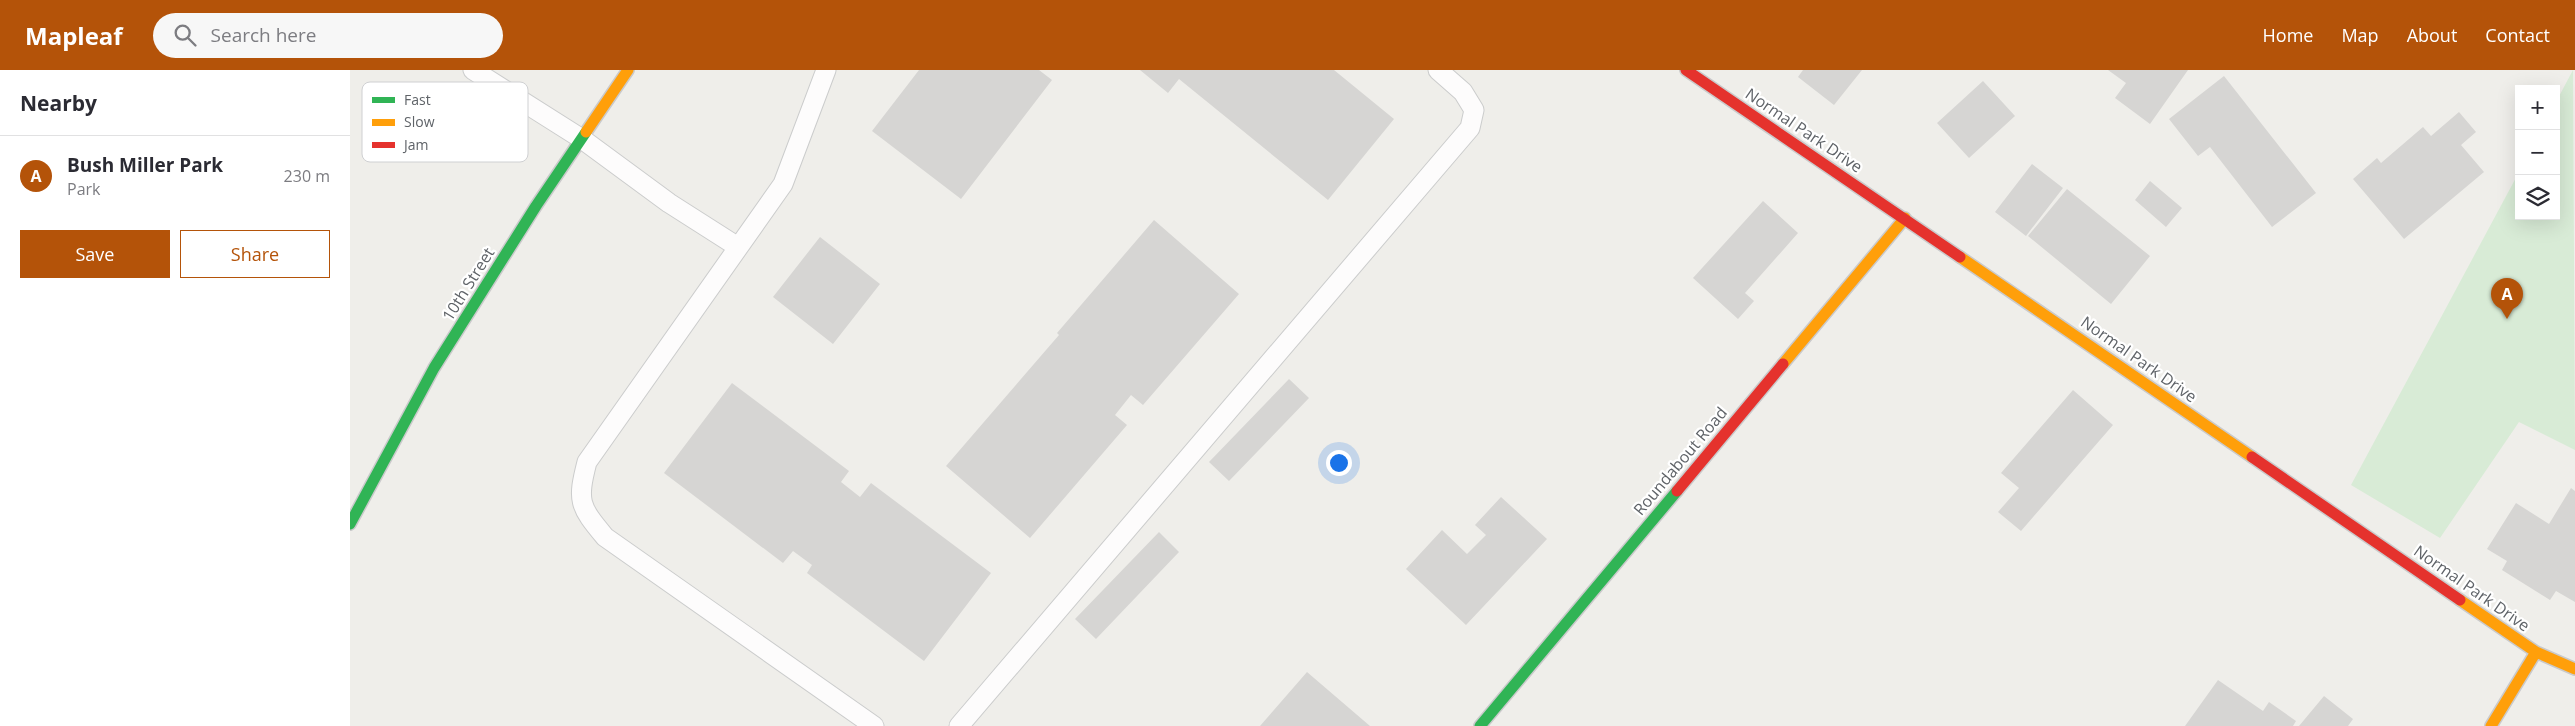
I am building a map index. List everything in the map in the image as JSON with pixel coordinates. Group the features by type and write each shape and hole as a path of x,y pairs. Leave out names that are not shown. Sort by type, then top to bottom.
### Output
{"street":[{"name":"10th Street","path":"350,524 434,368 628,70"},
{"name":"Normal Park Drive","path":"1686,70 1905,218 2536,652 2575,669"},
{"name":"Roundabout Road","path":"1480,726 1905,218"},
{"path":"2491,726 2536,652"}],"lane":[{"path":"473,70 492,82"},
{"path":"826,70 783,184 587,462 579,492 586,514 605,537 874,726"},
{"path":"959,726 1470,128 1474,110 1463,92 1438,70"},
{"path":"528,105 582,139 669,203 738,247"}],"green space":[{"path":"2573,70 2575,450 2519,422 2440,538 2351,485 2515,179 2515,220 2560,220 2560,94"}],"building":[{"path":"919,70 1039,70 1052,80 961,199 872,131"},
{"path":"1140,70 1334,70 1394,119 1328,200 1179,79 1168,93"},
{"path":"1803,70 1862,70 1834,105 1798,77"},
{"path":"2108,70 2188,70 2150,124 2115,98 2126,83"},
{"path":"2224,76 2316,193 2272,227 2210,147 2198,156 2169,119"},
{"path":"1983,81 2015,116 1969,158 1937,123"},
{"path":"2459,112 2476,132 2461,145 2484,172 2404,239 2353,179 2377,158 2381,163 2423,127 2431,136"},
{"path":"2032,164 2063,188 2026,236 1995,212"},
{"path":"2150,181 2182,208 2166,227 2135,200"},
{"path":"2067,189 2150,256 2111,304 2028,236"},
{"path":"1763,201 1798,233 1745,293 1754,301 1738,319 1693,278"},
{"path":"1154,220 1239,294 1143,405 1131,395 1115,415 1127,425 1030,538 946,466 1059,335 1057,333"},
{"path":"820,237 880,284 833,344 773,297"},
{"path":"1289,379 1309,398 1229,481 1209,462"},
{"path":"732,383 849,471 841,482 860,497 871,483 991,573 924,661 807,573 812,565 793,551 783,563 664,473"},
{"path":"2073,390 2113,425 2021,531 1998,512 2019,488 2001,473"},
{"path":"2571,488 2575,491 2575,602 2556,591 2550,600 2502,570 2507,561 2487,549 2516,503 2549,524"},
{"path":"1501,497 1547,539 1466,625 1406,569 1442,530 1467,554 1486,535 1475,525"},
{"path":"1159,532 1179,552 1096,639 1075,619"},
{"path":"1307,672 1370,726 1260,726"},
{"path":"2218,680 2263,711 2269,702 2296,721 2293,726 2185,726"},
{"path":"2324,696 2353,719 2348,726 2299,726"}],"traffic: fast":[{"path":"350,524 434,368 536,206 586,132"},
{"path":"1480,726 1677,491"}],"traffic: slow":[{"path":"586,132 628,70"},
{"path":"1783,364 1905,218"},
{"path":"1960,257 2252,457"},
{"path":"2460,600 2536,652 2575,669"},
{"path":"2491,726 2536,652"}],"traffic: jam":[{"path":"1686,70 1960,257"},
{"path":"1677,491 1783,364"},
{"path":"2252,457 2460,600"}],"place":[{"name":"Bush Miller Park","path":"2507,319"}]}
